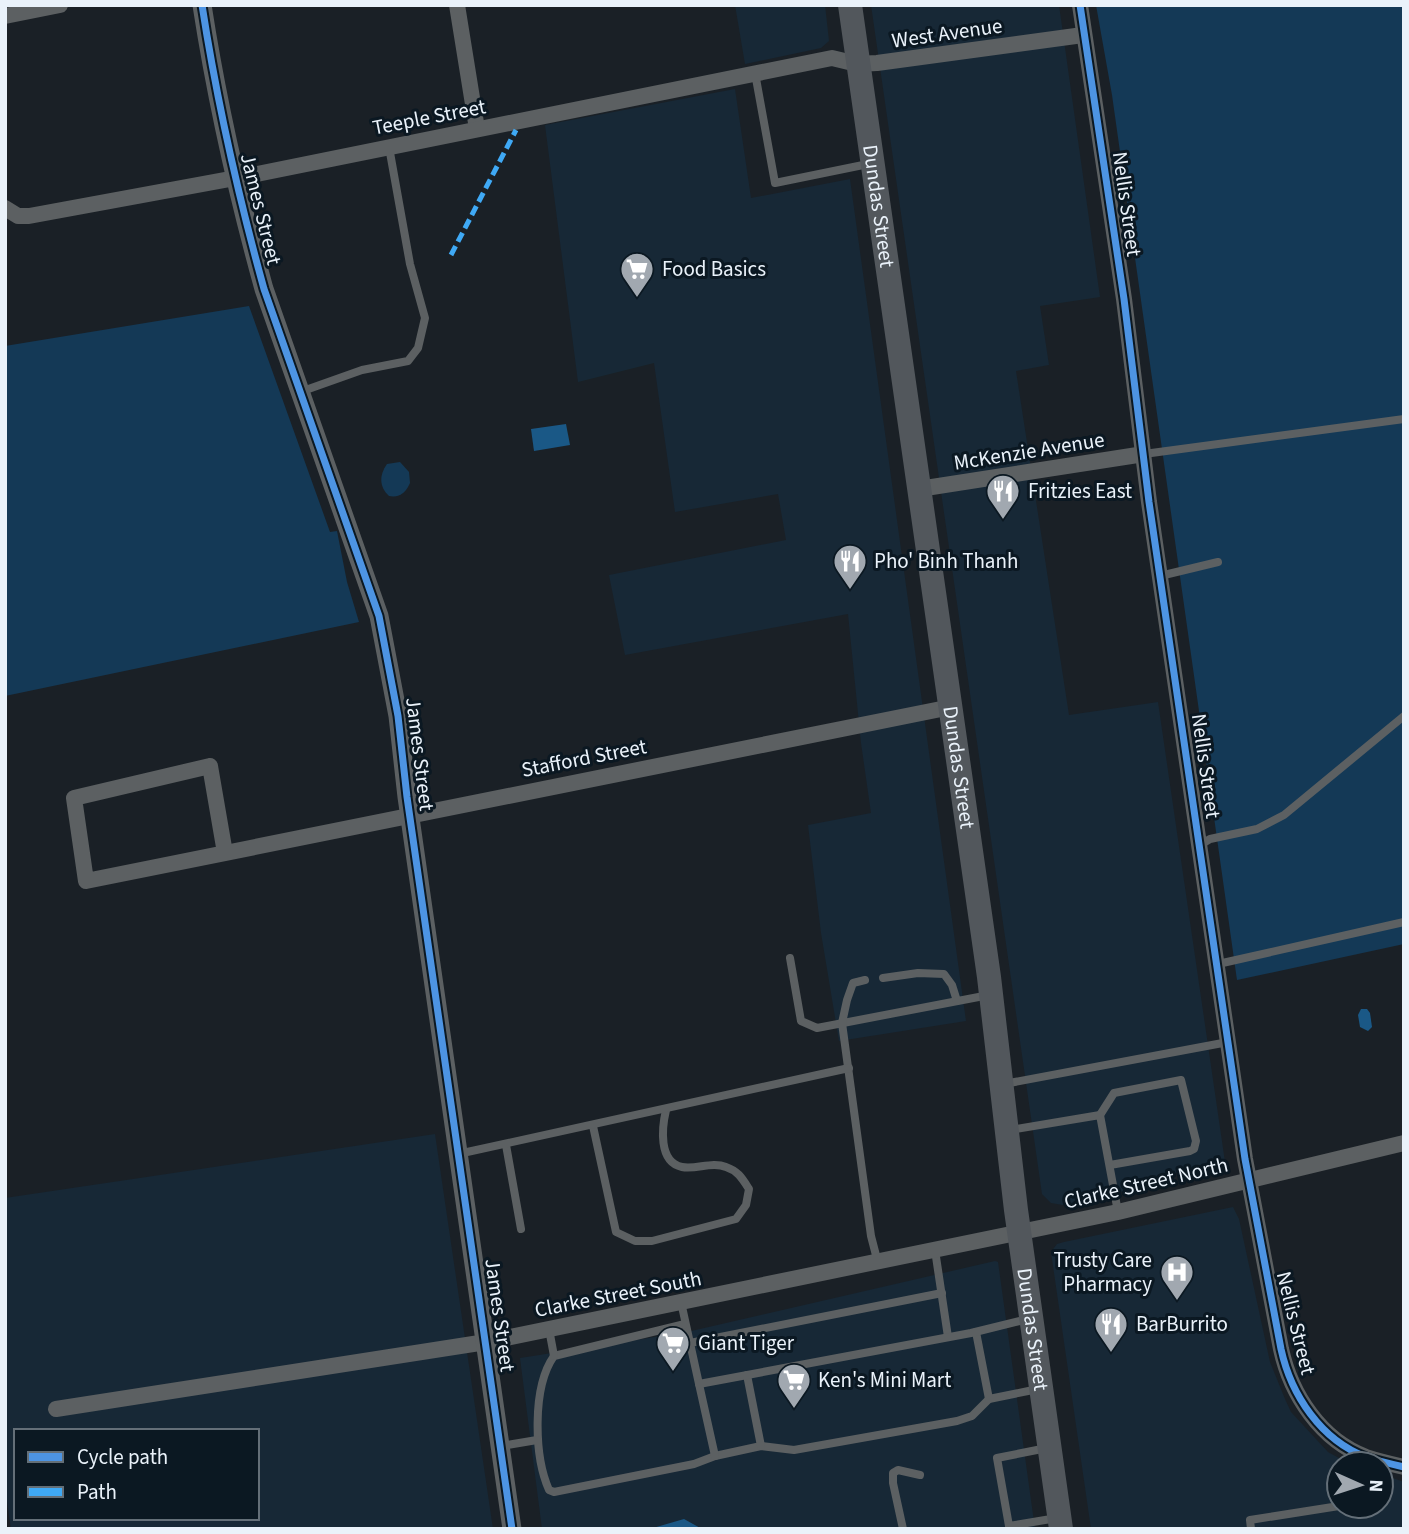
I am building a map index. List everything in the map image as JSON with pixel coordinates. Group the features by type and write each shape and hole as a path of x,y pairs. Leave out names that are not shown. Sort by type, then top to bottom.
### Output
{"main road":[{"name":"Dundas Street","path":"849,5 951,707 991,995 1019,1232 1060,1523"}],"street":[{"path":"5,16 60,5"},
{"name":"James Street","path":"202,5 213,78 234,177 264,289 379,615 398,716 512,1529"},
{"path":"457,5 477,129"},
{"name":"Nellis Street","path":"1080,5 1248,1181 1280,1349 1294,1388 1312,1417 1335,1440 1352,1450"},
{"name":"West Avenue","path":"858,64 1083,35"},
{"name":"Teeple Street","path":"7,210 18,216 29,216 832,58 858,64"},
{"name":"McKenzie Avenue","path":"919,489 1144,454"},
{"name":"Stafford Street","path":"225,853 210,765 74,798 86,881 951,707"},
{"name":"Clarke Street North","path":"1019,1232 1118,1212 1404,1143"},
{"name":"Clarke Street South","path":"56,1409 486,1342 1019,1232"}],"lane":[{"path":"755,73 775,183 872,163"},
{"path":"300,392 362,370 408,361 418,348 425,318 410,264 389,147"},
{"path":"1144,454 1404,419"},
{"path":"1160,576 1219,562"},
{"path":"1200,845 1210,839 1257,829 1284,816 1404,716"},
{"path":"1217,964 1404,922"},
{"path":"790,957 801,1021 817,1028 991,995"},
{"path":"883,978 918,972 944,974 952,985 957,1001"},
{"path":"865,980 853,984 842,1023 871,1236 878,1262"},
{"path":"1002,1084 1228,1042"},
{"path":"458,1154 849,1068"},
{"path":"1110,1166 1194,1149 1196,1141 1181,1080 1114,1093 1100,1115 1118,1212"},
{"path":"593,1126 616,1231 635,1241 652,1241 736,1219 746,1205 749,1189 739,1173 723,1165 681,1167 670,1160 663,1143 666,1110"},
{"path":"1008,1131 1100,1115"},
{"path":"506,1145 521,1229"},
{"path":"935,1250 948,1338"},
{"path":"690,1343 942,1293"},
{"path":"681,1302 715,1456"},
{"path":"699,1384 948,1338 1031,1318"},
{"path":"685,1324 554,1356 548,1363 542,1382 537,1440 538,1459 548,1490 554,1492 694,1464 715,1456 761,1446 794,1450 957,1420 972,1416 989,1399 1041,1389"},
{"path":"549,1329 554,1356"},
{"path":"976,1332 989,1399"},
{"path":"747,1375 761,1446"},
{"path":"501,1446 537,1440"},
{"path":"1050,1447 997,1458 1005,1528 1060,1523"},
{"path":"903,1529 893,1473 898,1470 920,1475"},
{"path":"1251,1529 1250,1520 1325,1508"}],"shaded area":[{"path":"735,5 825,5 829,41 821,48 745,64"},
{"path":"871,5 1059,5 1100,297 1040,306 1049,365 1016,371 1069,715 1158,702 1225,1162 1167,1175 1147,1186 1063,1205 1051,1203 1042,1194"},
{"path":"1096,5 1404,5 1404,944 1237,980 1112,95"},
{"path":"735,89 751,198 850,179 966,1021 839,1041 821,933 808,825 871,813 848,614 625,655 609,575 786,540 778,494 675,512 654,363 578,382 545,125"},
{"path":"249,306 330,532 337,531 347,582 359,622 5,696 5,346"},
{"path":"566,424 570,445 534,451 531,429"},
{"path":"400,462 409,472 410,483 402,494 389,496 381,481 383,472 387,464"},
{"path":"1361,1009 1367,1009 1370,1013 1372,1027 1368,1031 1360,1027 1358,1015"},
{"path":"435,1134 493,1529 11,1529 5,1488 5,1198"},
{"path":"1233,1207 1239,1219 1270,1362 1291,1412 1326,1450 1325,1520 1395,1520 1395,1479 1404,1482 1404,1529 1091,1529 1051,1252 1057,1244"},
{"path":"998,1262 1035,1529 542,1529 520,1358 687,1332"},
{"path":"684,1519 702,1529 653,1529 653,1528"}],"marked path":[{"path":"451,255 516,130"}],"cycle path":[{"path":"202,5 229,148 264,289 379,616 398,716 407,797 512,1529"},
{"path":"1080,5 1245,1159 1281,1349 1300,1399 1322,1427 1335,1439 1366,1457 1404,1467"}],"place":[{"name":"Food Basics","path":"637,299"},
{"name":"Fritzies East","path":"1003,521"},
{"name":"Pho' Binh Thanh","path":"850,591"},
{"name":"Trusty Care Pharmacy","path":"1177,1302"},
{"name":"BarBurrito","path":"1111,1354"},
{"name":"Giant Tiger","path":"673,1373"},
{"name":"Ken's Mini Mart","path":"794,1410"}]}
